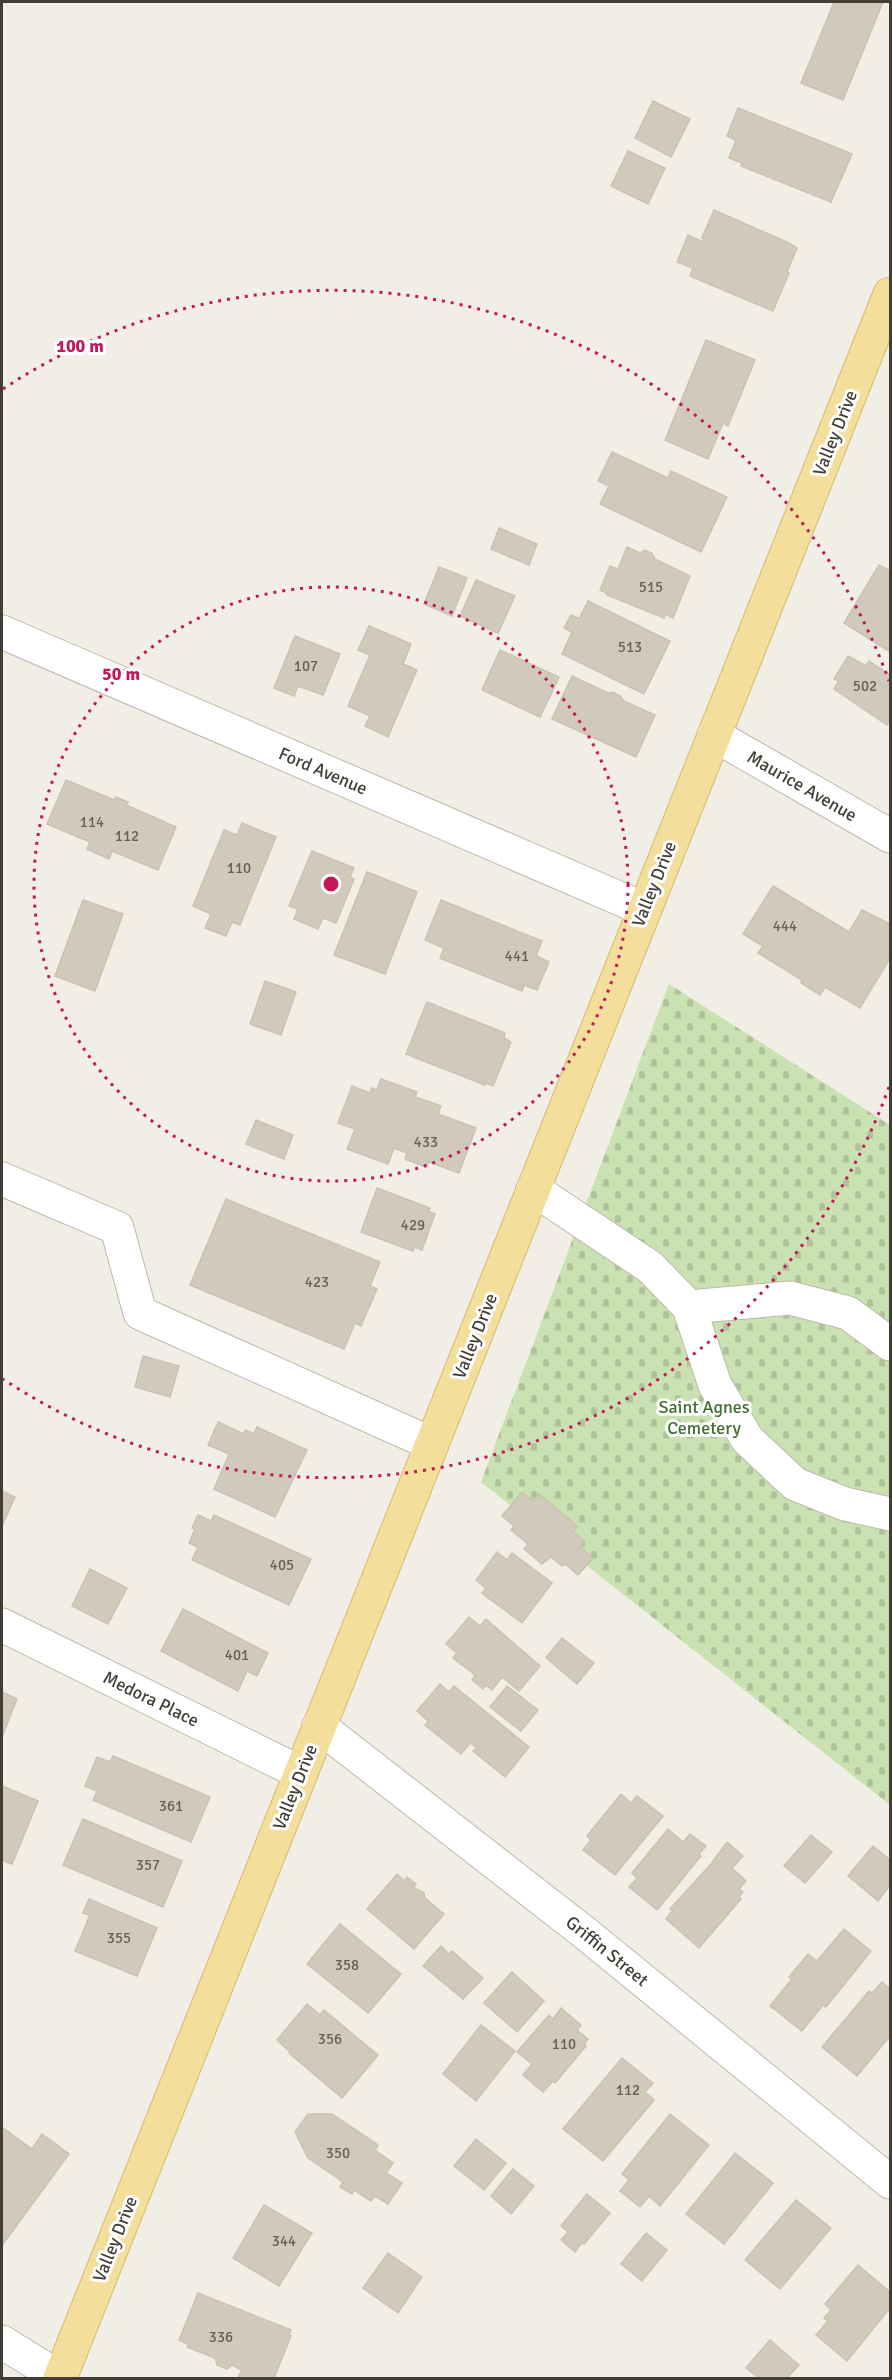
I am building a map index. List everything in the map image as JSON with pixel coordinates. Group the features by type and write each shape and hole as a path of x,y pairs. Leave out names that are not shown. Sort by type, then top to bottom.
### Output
{"main road":[{"name":"Valley Drive","path":"60,2378 891,294"}],"street":[{"name":"Ford Avenue","path":"2,632 644,909"},
{"name":"Maurice Avenue","path":"714,735 891,836"},
{"path":"2,1179 117,1228 140,1313 432,1444"},
{"path":"533,1189 650,1267 689,1307 715,1385 747,1439 795,1484 845,1504 891,1514"},
{"path":"689,1307 790,1298 848,1313 891,1344"},
{"name":"Medora Place","path":"2,1625 301,1773"},
{"name":"Griffin Street","path":"319,1726 585,1933 891,2182"},
{"path":"2,2342 60,2378"}],"green space":[{"name":"Saint Agnes Cemetery","path":"669,984 890,1125 890,1805 481,1482"}],"building":[{"path":"834,2 883,2 843,100 801,83"},
{"path":"653,101 690,119 671,157 635,138"},
{"path":"738,108 852,154 831,202 741,166 742,163 729,158 736,140 727,136"},
{"path":"628,151 665,168 648,204 611,186"},
{"path":"714,210 797,248 773,311 690,276 693,268 677,262 688,235 703,242 702,238"},
{"path":"706,340 755,360 728,426 723,423 708,459 665,440"},
{"path":"612,452 668,478 671,471 727,497 701,552 600,504 609,486 598,481"},
{"path":"499,528 537,544 529,565 491,549"},
{"path":"627,547 640,553 645,550 652,553 655,559 690,576 673,618 665,614 664,618 600,590 610,566 618,569"},
{"path":"879,565 890,571 890,652 844,623"},
{"path":"439,567 467,578 452,616 424,604"},
{"path":"476,580 515,596 498,633 460,616"},
{"path":"588,601 670,641 644,694 562,654 572,632 564,628 571,615 579,619"},
{"path":"369,626 411,644 403,664 417,670 388,737 365,726 370,716 348,706 370,655 358,650"},
{"path":"295,636 340,654 323,695 298,686 294,696 274,688"},
{"path":"500,650 559,677 540,717 482,690"},
{"path":"848,656 866,666 869,661 890,675 890,720 887,725 834,689 839,681 834,679"},
{"path":"572,676 608,693 613,692 624,701 655,715 636,757 552,719"},
{"path":"66,780 114,800 116,797 128,802 126,805 176,827 158,870 112,851 109,859 87,849 90,842 47,824"},
{"path":"242,823 276,837 240,925 232,922 226,936 205,928 211,914 193,906 224,830 237,835"},
{"path":"312,851 354,868 350,877 354,879 336,923 323,918 318,929 294,919 298,909 289,906"},
{"path":"367,872 417,892 385,974 334,955"},
{"path":"773,886 849,932 862,910 890,924 890,958 860,1008 825,987 820,995 801,983 802,980 758,953 763,946 743,934"},
{"path":"83,900 123,914 95,991 55,976"},
{"path":"441,900 542,941 536,956 549,962 537,990 524,985 522,991 440,958 444,948 425,940"},
{"path":"265,981 296,992 281,1035 250,1024"},
{"path":"427,1002 505,1033 504,1038 511,1042 493,1086 486,1083 485,1085 406,1054"},
{"path":"381,1079 417,1092 415,1097 441,1106 438,1114 476,1128 459,1173 429,1162 426,1167 405,1159 407,1153 394,1148 388,1164 347,1149 355,1129 338,1123 352,1086 370,1093 372,1088 377,1090"},
{"path":"256,1120 293,1135 284,1159 246,1144"},
{"path":"377,1188 430,1208 428,1211 435,1214 422,1250 414,1247 413,1251 361,1232"},
{"path":"226,1199 380,1262 370,1286 377,1289 361,1326 355,1323 344,1349 190,1285"},
{"path":"143,1356 179,1366 170,1397 135,1387"},
{"path":"218,1422 244,1434 245,1430 254,1434 257,1427 307,1450 275,1517 214,1489 229,1454 208,1445"},
{"path":"2,1491 15,1497 2,1526"},
{"path":"522,1492 533,1501 539,1494 577,1526 573,1532 584,1541 580,1547 593,1558 578,1575 565,1564 562,1566 551,1557 542,1564 524,1549 528,1544 511,1530 514,1526 502,1516"},
{"path":"198,1515 211,1521 214,1515 311,1559 289,1605 192,1560 198,1547 189,1543"},
{"path":"497,1552 507,1560 512,1553 552,1583 522,1623 482,1593 486,1588 476,1580"},
{"path":"90,1569 127,1588 108,1624 72,1606"},
{"path":"183,1609 268,1653 257,1676 247,1671 238,1691 161,1651"},
{"path":"469,1617 480,1626 486,1619 540,1666 519,1691 502,1677 492,1690 486,1685 483,1689 472,1680 475,1675 453,1658 457,1653 446,1644"},
{"path":"562,1638 594,1663 577,1684 546,1658"},
{"path":"440,1684 449,1692 454,1686 529,1747 505,1777 473,1751 477,1748 470,1743 461,1754 425,1725 428,1721 417,1711"},
{"path":"507,1686 538,1710 521,1731 490,1707"},
{"path":"2,1692 17,1699 2,1737"},
{"path":"113,1756 210,1797 191,1842 93,1800 97,1791 85,1786 97,1757 110,1762"},
{"path":"2,1786 38,1801 12,1864 2,1860"},
{"path":"621,1794 631,1803 637,1796 663,1816 615,1875 583,1850 591,1840 587,1836"},
{"path":"83,1819 182,1861 163,1907 63,1865"},
{"path":"668,1829 683,1842 690,1834 706,1846 699,1854 701,1856 657,1910 629,1887 637,1878 632,1873"},
{"path":"811,1835 832,1852 805,1883 784,1866"},
{"path":"727,1842 743,1856 732,1868 746,1881 739,1889 743,1892 739,1897 741,1899 699,1948 666,1919 673,1910 670,1909 711,1864"},
{"path":"873,1846 890,1860 890,1885 878,1901 848,1876"},
{"path":"397,1874 404,1881 407,1877 416,1884 413,1887 424,1893 425,1898 444,1914 414,1949 367,1909"},
{"path":"89,1899 157,1928 137,1976 75,1951 90,1915 83,1913"},
{"path":"340,1924 401,1974 368,2013 307,1964"},
{"path":"844,1929 871,1951 826,2007 823,2005 802,2031 770,2006 792,1979 789,1977 808,1954 817,1961"},
{"path":"441,1946 449,1954 452,1951 483,1978 463,1999 423,1966"},
{"path":"512,1972 544,2001 517,2032 484,2003"},
{"path":"882,1982 890,1989 890,2036 857,2076 822,2047 869,1991 872,1993"},
{"path":"307,2004 320,2015 324,2010 378,2055 342,2098 277,2040"},
{"path":"561,2008 581,2025 577,2030 588,2039 584,2044 586,2046 555,2083 553,2081 543,2092 523,2075 532,2064 517,2052 549,2015 553,2019"},
{"path":"481,2025 515,2051 476,2101 443,2074"},
{"path":"622,2058 653,2083 645,2092 654,2100 603,2161 563,2129"},
{"path":"308,2114 332,2114 378,2145 375,2150 393,2163 386,2173 402,2183 388,2204 375,2196 371,2201 354,2190 352,2194 340,2187 343,2182 308,2158 295,2132"},
{"path":"670,2114 709,2145 660,2206 649,2196 640,2207 620,2191 629,2180 622,2174"},
{"path":"2,2127 32,2149 42,2134 69,2154 3,2244 2,2243"},
{"path":"476,2139 506,2163 484,2190 454,2166"},
{"path":"735,2153 773,2183 724,2244 686,2214"},
{"path":"513,2169 534,2186 511,2214 491,2196"},
{"path":"587,2194 610,2213 575,2252 561,2240 568,2232 561,2226"},
{"path":"796,2200 831,2228 780,2289 745,2260"},
{"path":"264,2205 312,2233 279,2286 233,2258"},
{"path":"646,2233 667,2250 642,2281 621,2264"},
{"path":"388,2253 422,2277 398,2313 363,2288"},
{"path":"858,2265 890,2292 890,2308 847,2361 816,2335 828,2321 824,2318 831,2310 825,2304"},
{"path":"198,2293 291,2330 289,2336 291,2336 274,2378 238,2378 242,2370 232,2365 227,2369 217,2365 215,2358 187,2347 188,2344 179,2340"},
{"path":"770,2340 799,2365 787,2378 759,2378 746,2368"}]}
